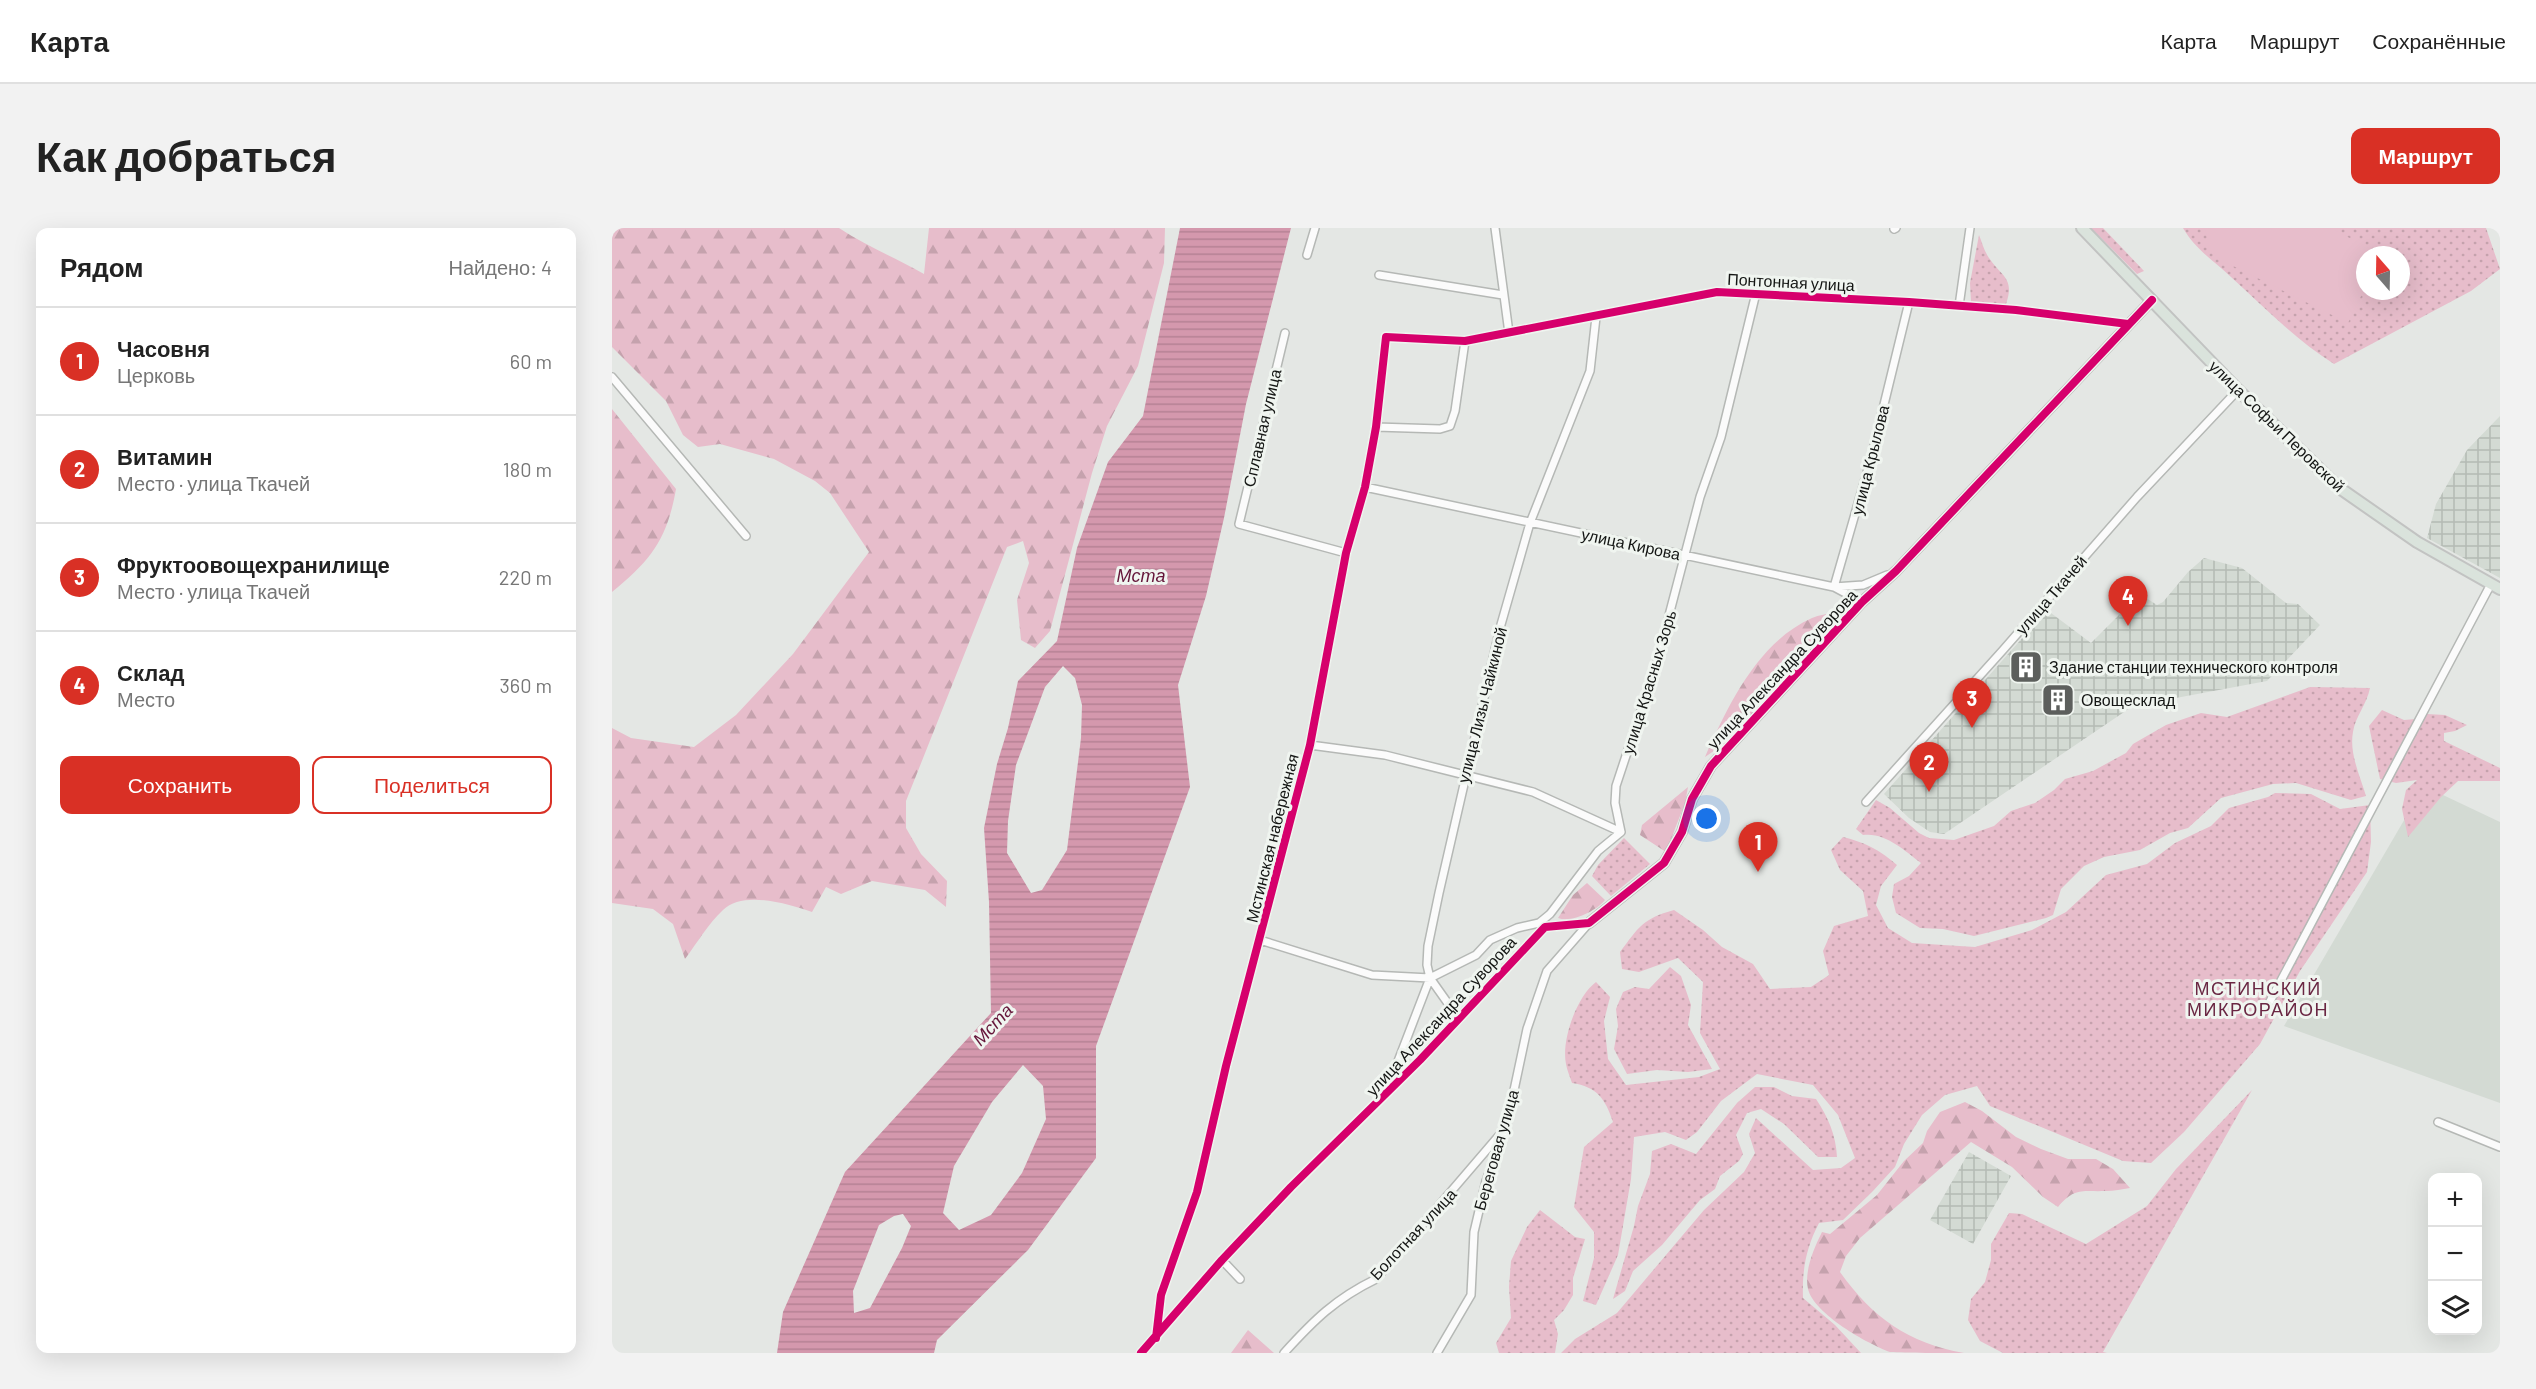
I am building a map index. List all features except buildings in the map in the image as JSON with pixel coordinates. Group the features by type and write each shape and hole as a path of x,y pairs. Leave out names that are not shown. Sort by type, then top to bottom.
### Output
{"main road":[{"name":"улица Софьи Перовской","path":"2082,228 2238,390 2338,487 2417,542 2496,586"}],"street":[{"path":"1307,255 1315,228"},
{"path":"1495,228 1509,333"},
{"path":"1959,306 1970,228"},
{"path":"1379,275 1503,296"},
{"name":"Понтонная улица","path":"1386,337 1465,341 1717,292 1909,302 2128,324"},
{"name":"улица Красных Зорь","path":"1621,832 1615,803 1616,786 1656,666 1700,497 1721,437 1756,293"},
{"name":"улица Александра Суворова","path":"1142,1353 1222,1260 1291,1187 1385,1095 1545,927 1589,923 1664,863 1682,832 1692,799 1711,766 1862,602 1896,571 2152,300"},
{"name":"улица Крылова","path":"1834,587 1870,462 1909,302"},
{"name":"улица Лизы Чайкиной","path":"1385,1095 1430,978 1427,965 1428,946 1465,773 1500,628 1530,523 1590,371 1596,317"},
{"name":"Сплавная улица","path":"1285,333 1239,524 1346,553"},
{"name":"Мстинская набережная","path":"1156,1338 1161,1295 1197,1192 1226,1066 1310,745 1346,553 1365,487 1376,427 1386,337"},
{"path":"1376,427 1440,429 1450,426 1455,411 1465,341"},
{"path":"612,377 746,536"},
{"name":"улица Ткачей","path":"1866,802 2137,496 2238,390"},
{"name":"улица Кирова","path":"1365,487 1834,587 1863,585 1896,571"},
{"path":"2267,1007 2496,586"},
{"path":"1834,587 1862,602"},
{"path":"1260,940 1372,975 1430,978 1476,955 1490,940 1539,923 1598,851 1621,832 1533,792 1465,773 1385,755 1310,745"},
{"name":"Береговая улица","path":"1437,1353 1472,1295 1474,1232 1486,1181 1506,1128 1527,1029 1547,971 1589,923"},
{"path":"1430,978 1459,1019"},
{"path":"2438,1122 2500,1147"},
{"name":"Болотная улица","path":"1284,1353 1316,1317 1349,1293 1376,1279 1506,1128"},
{"path":"1222,1260 1240,1279"}],"shaded area":[{"path":"2500,416 2500,578 2427,538 2436,504 2467,450"},
{"path":"2204,558 2242,568 2286,603 2298,604 2320,625 2267,681 2133,706 1944,834 1930,832 1909,818 1884,794 2047,610 2091,643 2140,594 2157,605 2163,602 2188,572"},
{"path":"2424,786 2500,822 2500,1103 2284,1026"},
{"path":"1969,1152 2011,1176 1973,1244 1930,1220"}],"green space":[{"path":"612,228 839,228 924,274 929,228 1165,228 1164,263 1138,366 1107,426 1092,473 1050,631 1035,648 1021,640 1017,600 1029,563 1023,541 1007,547 906,801 906,828 921,854 947,881 946,907 925,890 872,881 841,894 826,887 812,912 766,900 742,901 732,904 718,915 685,959 673,924 653,909 612,903 612,728 631,738 694,747 736,715 793,654 869,552 830,493 815,481 774,459 720,444 698,447 683,435 666,401 612,347"},
{"path":"2091,228 2103,228 2144,271 2137,274"},
{"path":"2183,228 2486,228 2500,269 2471,291 2334,364 2281,323 2193,242"},
{"path":"2205,228 2330,228 2365,246 2356,246 2356,300 2359,300 2348,323 2221,260 2209,249"},
{"path":"1979,235 1987,255 2008,283 2006,304 1983,305 1971,302 1970,283"},
{"path":"612,409 676,489 668,522 655,548 637,570 612,592"},
{"path":"1835,612 1840,622 1724,744 1705,757 1735,696 1760,659 1793,629 1812,618"},
{"path":"2310,687 2370,688 2354,726 2352,740 2356,764 2366,796 2351,800 2296,783 2273,784 2221,798 2188,828 2170,833 2140,850 2104,857 2084,866 2061,889 2053,915 2046,918 1974,936 1943,929 1920,928 1896,913 1892,897 1894,884 1909,876 1921,863 1887,839 1863,835 1856,829 1876,800 1890,808 1919,833 1929,838 1954,840 1994,826 2011,811 2035,803 2065,779 2093,771 2126,753 2133,744 2166,725 2201,713 2227,717"},
{"path":"2382,710 2404,720 2416,719 2427,714 2445,715 2467,725 2444,733 2444,741 2500,768 2500,781 2458,781 2441,797 2408,837 2402,809 2406,790 2417,780 2396,783 2380,779 2369,726"},
{"path":"1688,787 1685,803 1666,852 1640,835 1642,825"},
{"path":"2275,793 2311,794 2340,809 2370,805 2371,842 2367,872 2300,971 2260,1044 2184,1132 2151,1163 2123,1161 1990,1106 1977,1086 1945,1095 1922,1115 1904,1144 1895,1167 1843,1220 1819,1223 1808,1250 1803,1278 1803,1298 1835,1325 1861,1353 1561,1353 1575,1339 1617,1313 1704,1210 1744,1172 1755,1153 1749,1134 1756,1118 1813,1170 1841,1168 1855,1158 1838,1115 1813,1085 1757,1074 1721,1101 1697,1132 1686,1140 1665,1132 1634,1137 1631,1179 1618,1255 1596,1305 1583,1301 1594,1258 1594,1232 1574,1207 1584,1147 1613,1122 1607,1106 1599,1095 1588,1087 1572,1083 1566,1066 1568,1031 1583,997 1596,982 1610,997 1604,1021 1608,1059 1626,1085 1699,1077 1720,1069 1700,1033 1703,982 1678,958 1639,972 1622,969 1620,952 1642,925 1674,910 1703,930 1722,947 1753,964 1770,989 1811,987 1829,975 1823,951 1834,926 1868,916 1863,891 1840,870 1831,850 1843,837 1872,847 1897,865 1881,886 1876,905 1888,928 1912,943 1975,947 2032,930 2066,912 2106,875 2147,864 2175,843 2211,826 2229,808"},
{"path":"1624,838 1650,864 1611,896 1592,876 1598,865"},
{"path":"1587,883 1605,900 1583,915 1570,919 1558,918 1573,895"},
{"path":"1670,967 1681,976 1691,1005 1688,1025 1712,1069 1688,1072 1657,1070 1627,1074 1614,1049 1618,1026 1616,1009 1623,992 1635,987 1649,989"},
{"path":"1755,1087 1774,1087 1792,1096 1816,1099 1831,1126 1837,1157 1818,1157 1784,1124 1761,1109 1747,1113 1736,1135 1743,1154 1739,1161 1720,1176 1715,1189 1700,1200 1662,1245 1633,1271 1625,1291 1613,1299 1638,1206 1650,1174 1652,1151 1671,1144 1696,1154 1737,1103"},
{"path":"2252,1090 2103,1352 2107,1353 2003,1353 1980,1341 1968,1320 1971,1299 1985,1282 1991,1260 1991,1244 2009,1213 2022,1214 2086,1244 2147,1206 2176,1169"},
{"path":"1965,1102 1982,1111 2016,1137 2041,1149 2068,1159 2096,1159 2113,1169 2130,1188 2074,1193 2058,1207 2043,1197 2012,1167 1971,1142 1860,1238 1846,1256 1840,1272 1865,1303 1879,1315 1893,1326 1926,1343 1964,1353 1890,1352 1843,1327 1812,1299 1807,1282 1811,1260 1822,1232 1830,1234 1877,1195 1904,1161 1923,1143 1927,1131 1940,1112"},
{"path":"1540,1210 1575,1237 1585,1239 1573,1278 1573,1295 1564,1310 1554,1320 1558,1334 1555,1353 1499,1353 1496,1343 1511,1318 1509,1287 1511,1261 1527,1227"},
{"path":"1248,1330 1274,1353 1231,1353"}],"water":[{"name":"Мста","path":"1180,228 1291,228 1246,404 1206,596 1178,685 1190,787 1096,1046 1096,1158 1028,1250 937,1340 934,1353 777,1353 783,1312 845,1172 991,1013 989,902 984,828 1018,681 1057,641 1077,548 1108,462 1143,416","holes":["1063,666 1075,678 1082,705 1081,738 1067,850 1042,890 1031,893 1007,853 1008,821 1016,765 1045,687","1023,1065 1043,1086 1046,1119 1022,1173 991,1215 959,1230 943,1213 954,1166 992,1102","903,1214 911,1226 902,1248 870,1308 854,1313 853,1291 879,1225 894,1216"]}],"cycle path":[{"path":"1156,1338 1161,1295 1197,1192 1226,1066 1310,745 1346,553 1365,487 1376,427 1386,337 1465,341 1717,292 2016,310 2128,324"},
{"path":"1141,1353 1222,1260 1291,1187 1420,1060 1545,927 1589,923 1664,863 1682,832 1692,799 1711,766 1862,602 1896,571 2152,300"}],"place":[{"name":"Склад","path":"2128,626"},
{"name":"Здание станции технического контроля","path":"2026,667"},
{"name":"Овощесклад","path":"2058,700"},
{"name":"Фруктоовощехранилище","path":"1972,728"},
{"name":"Витамин","path":"1929,792"},
{"name":"Часовня","path":"1758,872"}],"district":[{"name":"МСТИНСКИЙ МИКРОРАЙОН","path":"2258,999"}]}
